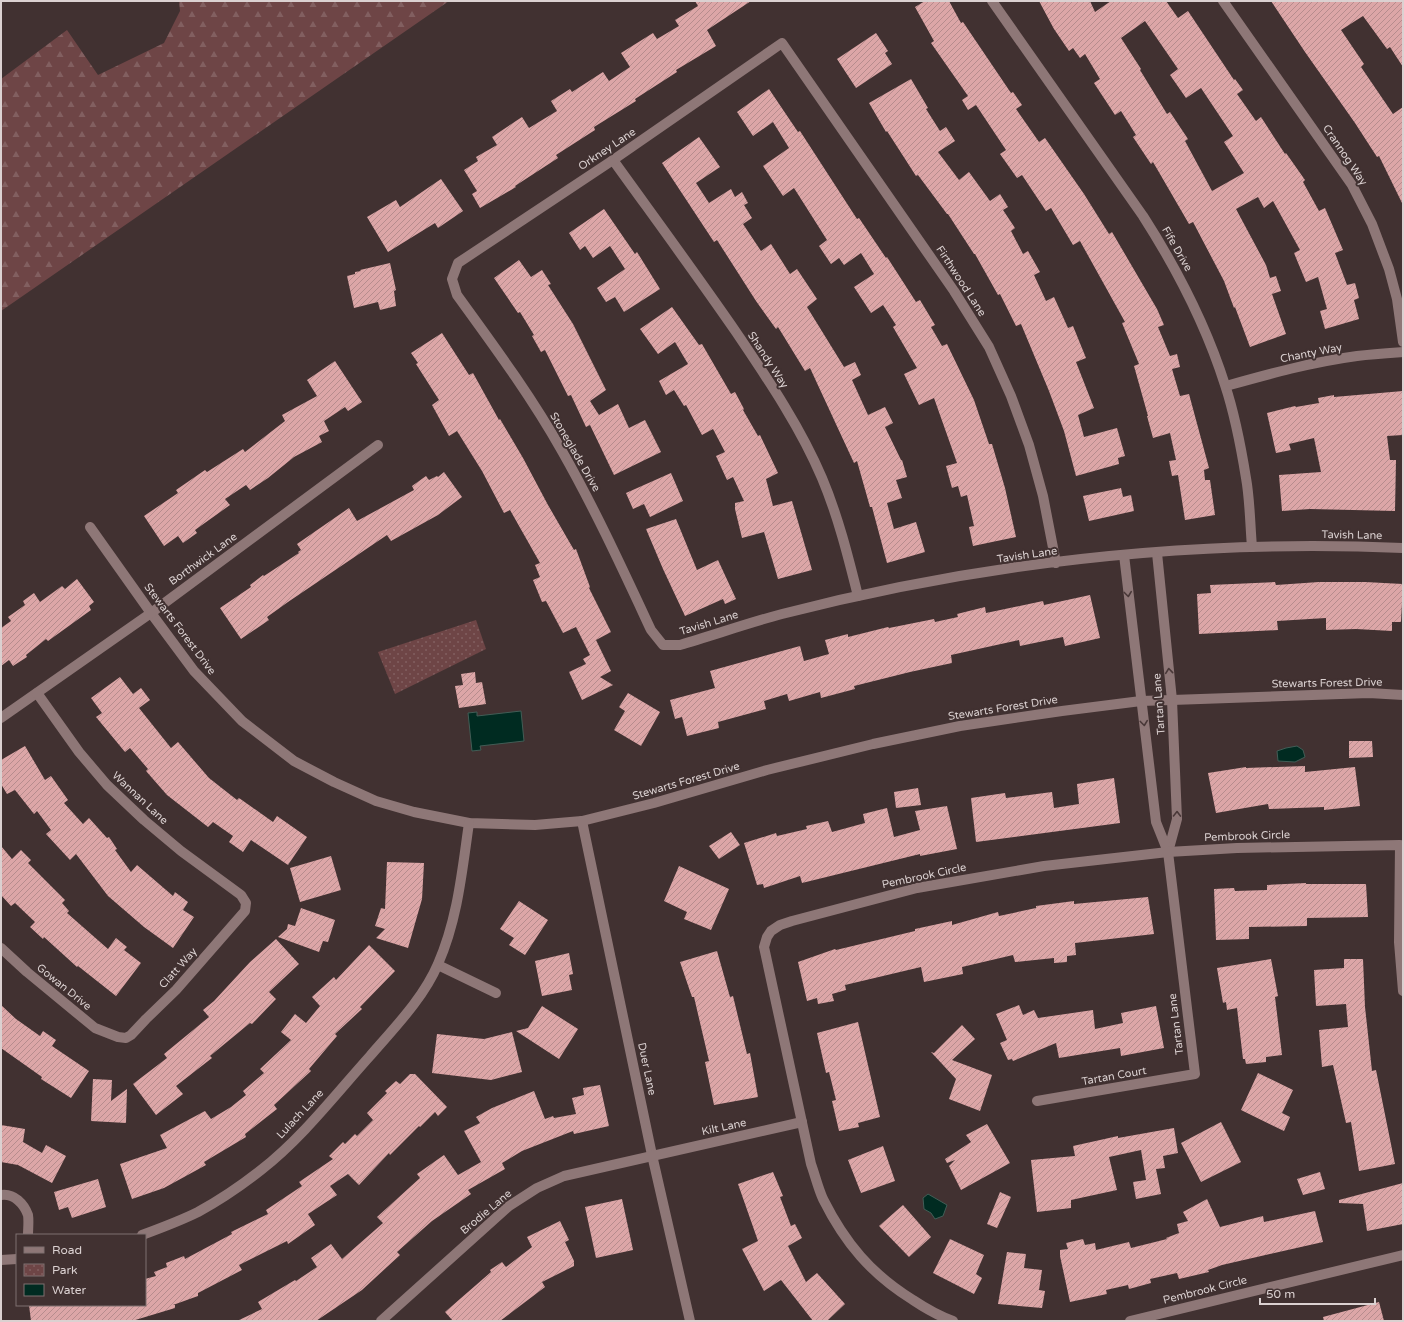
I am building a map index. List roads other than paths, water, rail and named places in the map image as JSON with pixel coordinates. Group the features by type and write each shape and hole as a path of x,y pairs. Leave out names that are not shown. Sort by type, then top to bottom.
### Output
{"street":[{"name":"Fife Drive","path":"992,1 1165,250 1187,292 1206,334 1226,386 1246,479 1252,547"},
{"name":"Crannog Way","path":"1223,1 1352,185 1372,224 1389,269 1397,299 1403,342"},
{"name":"Orkney Lane","path":"452,279 458,263 613,160 782,43"},
{"name":"Firthwood Lane","path":"782,43 954,291 988,347 1011,396 1029,445 1043,496 1056,563"},
{"name":"Shandy Way","path":"613,160 715,301 768,380 800,433 822,478 836,516 858,596"},
{"name":"Stoneglade Drive","path":"452,279 457,295 519,380 561,449 594,508 651,630 663,645"},
{"name":"Chanty Way","path":"1226,386 1267,374 1313,364 1358,356 1403,352"},
{"name":"Borthwick Lane","path":"1,718 151,613 378,445"},
{"name":"Stewarts Forest Drive","path":"90,527 194,671 242,721 294,761 334,782 376,801 414,812 469,823 535,825 582,821 654,803 767,770 873,744 960,726 1062,711 1141,701 1369,693 1403,695"},
{"name":"Tavish Lane","path":"663,645 680,645 782,614 858,596 966,576 1056,563 1124,555 1252,547 1403,548"},
{"name":"Tartan Lane","path":"1157,553 1172,700 1177,819 1168,852"},
{"name":"Tartan Lane","path":"1124,555 1156,822 1168,852 1194,1074"},
{"name":"Wannan Lane","path":"37,693 79,752 107,785 144,820 181,851 234,888 246,902"},
{"name":"Duer Lane","path":"582,821 652,1155 690,1321"},
{"name":"Lulach Lane","path":"144,1234 198,1211 261,1170 290,1144 310,1123 401,1020 423,992 438,965 452,929 469,823"},
{"name":"Pembrook Circle","path":"953,1321 923,1306 897,1290 869,1267 851,1246 822,1198 811,1164 764,947 768,934 780,925 829,910 917,888 1044,866 1168,852 1237,848 1400,845 1399,942 1403,991"},
{"name":"Clatt Way","path":"118,1037 126,1038 131,1035 176,990 245,911 246,902"},
{"name":"Gowan Drive","path":"1,948 27,972 95,1028 118,1037"},
{"path":"438,965 496,993"},
{"name":"Tartan Court","path":"1037,1101 1194,1074"},
{"name":"Kilt Lane","path":"652,1155 802,1122"},
{"name":"Brodie Lane","path":"381,1321 509,1206 537,1188 564,1176 652,1155"},
{"path":"1,1195 4,1194 13,1197 22,1204 28,1216 28,1234"},
{"name":"Pembrook Circle","path":"1130,1321 1403,1255"},
{"path":"1,1260 16,1259"}],"water":[{"path":"521,711 524,741 480,746 481,750 472,751 468,713 477,712 477,716"},
{"path":"1297,746 1303,750 1305,757 1295,762 1278,761 1277,751"},
{"path":"928,1194 947,1205 943,1216 935,1219 931,1213 924,1209 923,1198"}]}
